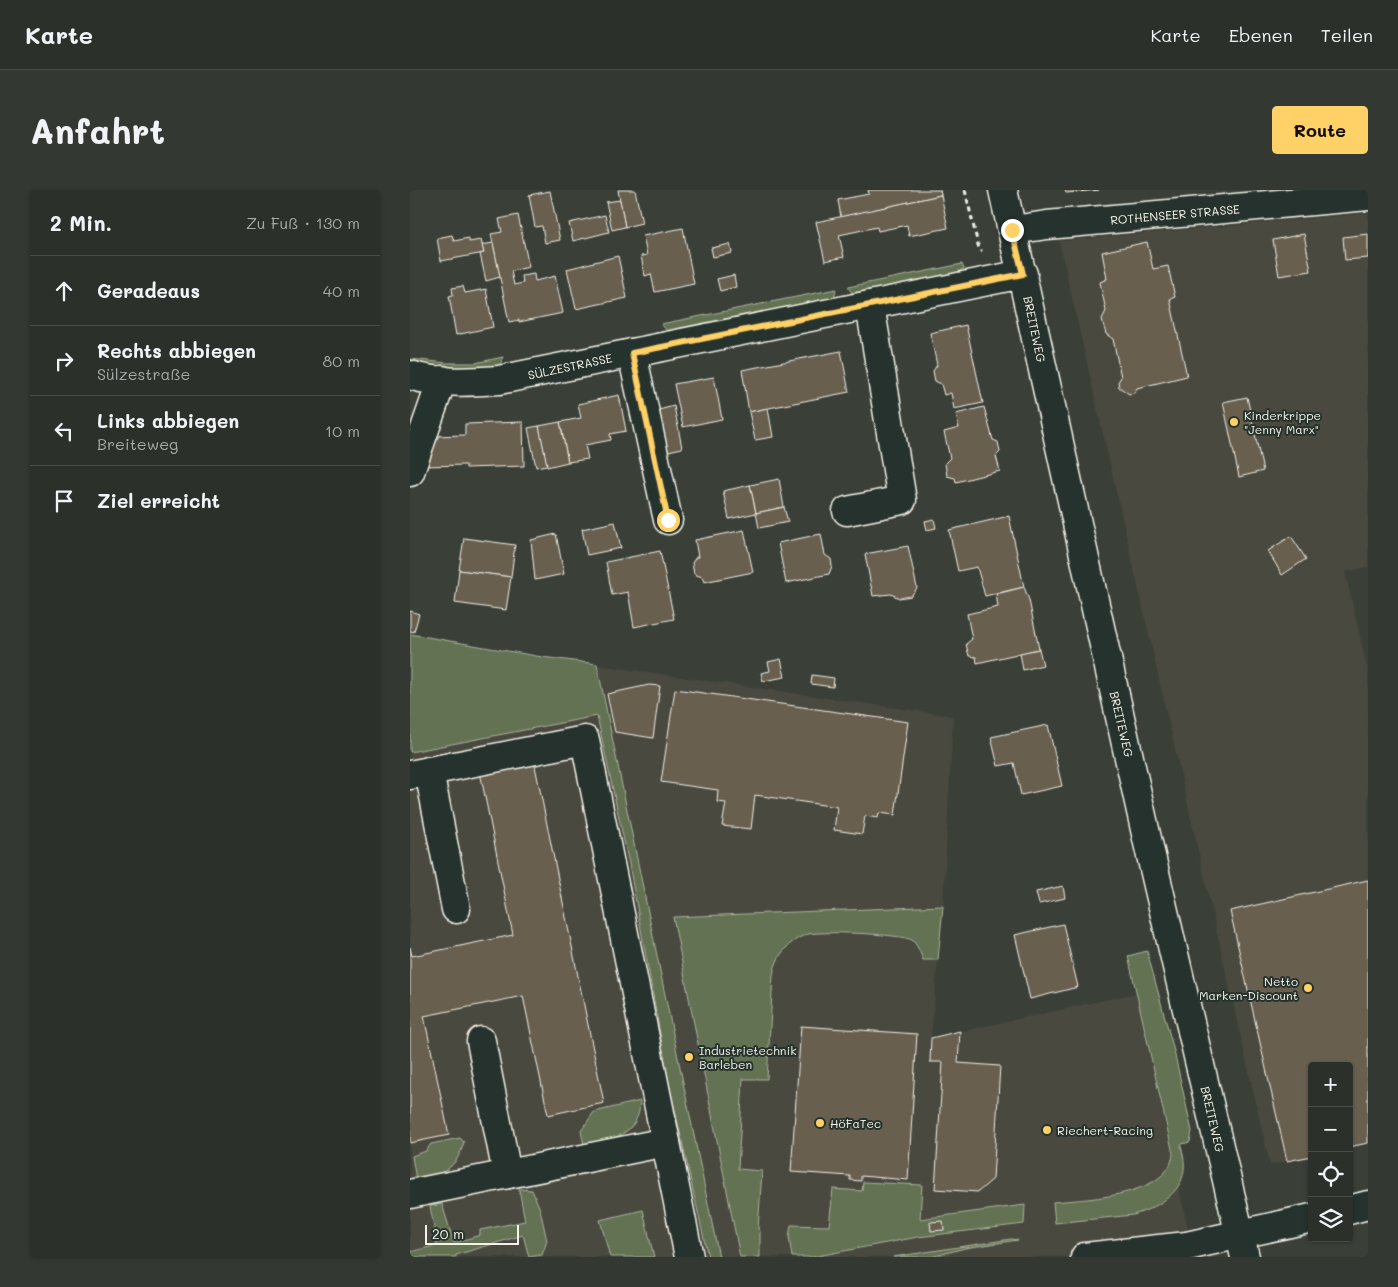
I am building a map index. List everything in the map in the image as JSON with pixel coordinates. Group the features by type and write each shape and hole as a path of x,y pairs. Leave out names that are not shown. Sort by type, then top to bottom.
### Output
{"street":[{"name":"BREITEWEG","path":"1003,190 1144,825 1243,1246"},
{"name":"ROTHENSEER STRASSE","path":"1012,230 1047,224 1368,196"},
{"name":"SÜLZESTRASSE","path":"410,375 472,382 499,380 1023,274"},
{"path":"847,511 902,500 870,305"},
{"path":"632,353 668,520"},
{"path":"410,472 442,380"},
{"path":"456,909 419,773 585,740 689,1257"},
{"path":"481,1041 508,1174"},
{"path":"410,1194 666,1142"},
{"path":"1353,1209 1368,1205"},
{"path":"1085,1257 1187,1246 1243,1246 1308,1220"}],"shaded area":[{"path":"1368,213 1368,567 1345,572 1368,672 1368,1143 1353,1146 1353,1062 1308,1062 1308,1157 1270,1165 1059,241"},
{"path":"410,633 542,657 953,716 943,906 931,1038 1137,993 1194,1257 410,1257"}],"green space":[{"path":"962,264 964,269 947,277 852,293 848,287"},
{"path":"836,289 834,298 668,332 661,324"},
{"path":"503,357 500,366 489,367 410,364 410,359 447,363 475,363"},
{"path":"410,634 542,657 597,664 719,1257 708,1257 670,1088 629,864 597,716 410,752"},
{"path":"943,906 938,960 923,960 914,942 905,938 877,934 841,933 805,935 788,946 780,956 773,975 767,1079 743,1079 738,1169 762,1171 758,1229 760,1231 760,1257 740,1257 673,917"},
{"path":"1147,951 1174,1051 1192,1131 1190,1142 1181,1146 1184,1164 1182,1179 1173,1193 1166,1199 1150,1209 1133,1215 1055,1223 1053,1202 1104,1197 1141,1187 1157,1179 1168,1168 1173,1154 1128,956"},
{"path":"640,1101 639,1112 635,1122 629,1129 614,1138 584,1145 581,1131 594,1112"},
{"path":"460,1138 464,1142 457,1159 452,1165 441,1173 416,1180 412,1156 426,1151 431,1144"},
{"path":"863,1182 922,1185 920,1219 1025,1205 1024,1224 918,1237 812,1257 792,1257 789,1237 791,1225 829,1226 833,1189 862,1191"},
{"path":"519,1189 532,1190 540,1209 547,1241 542,1255 529,1257 523,1235 456,1255 456,1257 410,1257 410,1252 437,1245 430,1206 442,1204 454,1243 480,1235 480,1230 525,1221"},
{"path":"643,1210 654,1257 610,1257 600,1220"},
{"path":"1011,1239 1018,1240 965,1248 931,1257 893,1257"}],"building":[{"path":"618,190 635,190 642,223 625,227"},
{"path":"868,190 940,190 941,195 841,217 838,200 869,194"},
{"path":"1065,190 1099,190 1066,193"},
{"path":"550,191 560,240 545,243 542,226 535,227 529,195"},
{"path":"941,195 948,228 909,236 907,225 878,231 877,227 839,235 844,257 825,261 816,222"},
{"path":"620,200 625,227 612,230 606,202"},
{"path":"518,215 529,267 511,271 514,285 523,283 522,276 534,274 535,281 555,276 563,313 519,322 519,320 509,322 491,234 502,232 499,219"},
{"path":"605,215 609,232 573,241 569,223"},
{"path":"683,228 694,284 655,292 651,274 645,276 641,256 647,255 643,236"},
{"path":"1304,234 1311,271 1279,276 1273,240"},
{"path":"1368,234 1368,258 1345,260 1343,237"},
{"path":"452,235 454,241 469,238 469,242 481,240 484,253 441,261 437,238"},
{"path":"1147,242 1153,269 1168,266 1175,297 1170,299 1187,376 1137,388 1134,393 1129,394 1119,387 1118,382 1121,377 1113,339 1106,334 1102,319 1106,311 1100,282 1107,279 1102,252"},
{"path":"493,243 500,277 486,281 480,254 484,253 482,245"},
{"path":"730,244 732,253 713,257 711,248"},
{"path":"618,256 627,298 576,309 567,269"},
{"path":"734,275 736,287 720,291 717,279"},
{"path":"463,286 465,293 486,289 493,327 456,335 449,296 453,295 452,288"},
{"path":"966,325 983,403 954,409 951,393 944,395 941,384 935,381 933,371 937,365 930,333"},
{"path":"841,351 849,392 749,412 742,370"},
{"path":"714,377 722,419 683,427 674,384"},
{"path":"619,395 626,431 610,434 611,440 585,445 588,459 568,462 560,422 581,418 578,404"},
{"path":"1247,397 1263,471 1239,477 1223,402"},
{"path":"674,406 682,448 664,452 655,411"},
{"path":"984,407 993,440 998,442 1000,452 996,456 1000,471 956,482 955,478 947,476 945,463 950,458 944,432 959,428 956,414"},
{"path":"768,408 773,437 755,440 749,412"},
{"path":"523,422 524,466 466,468 466,465 424,466 436,436 465,435 465,424"},
{"path":"560,422 568,462 547,467 539,426"},
{"path":"539,426 547,465 536,467 528,428"},
{"path":"779,479 784,507 756,513 750,485"},
{"path":"750,485 756,513 729,519 723,491"},
{"path":"784,507 788,522 759,528 756,513"},
{"path":"1009,516 1024,587 985,596 977,567 958,571 949,530"},
{"path":"934,519 936,528 927,530 925,521"},
{"path":"615,522 621,548 587,555 582,529"},
{"path":"744,530 753,572 704,582 702,577 694,574 692,563 698,557 695,540"},
{"path":"556,534 564,574 535,580 531,540"},
{"path":"821,534 825,555 831,559 832,566 829,574 786,583 778,543"},
{"path":"1291,536 1306,559 1282,575 1268,551"},
{"path":"464,538 515,545 511,577 459,570"},
{"path":"908,546 917,588 911,596 899,598 891,594 873,596 865,554"},
{"path":"660,551 674,619 634,627 628,592 612,595 606,562"},
{"path":"459,570 511,577 506,610 455,603"},
{"path":"1024,587 1029,600 1039,649 977,663 976,657 969,656 966,644 972,639 967,614 998,607 996,594"},
{"path":"410,611 419,614 414,632 410,631"},
{"path":"1039,649 1043,665 1023,670 1020,653"},
{"path":"781,659 785,677 763,681 761,673 770,671 768,662"},
{"path":"812,675 834,678 833,687 811,684"},
{"path":"649,685 660,686 653,738 615,732 607,694"},
{"path":"675,689 908,722 895,815 879,813 878,818 865,816 862,834 834,830 837,807 755,795 751,829 722,826 726,803 717,802 718,790 661,782"},
{"path":"1048,725 1062,786 1021,795 1014,763 998,766 991,737"},
{"path":"534,761 604,1103 548,1115 523,996 424,1016 449,1135 410,1143 410,947 412,956 513,935 480,772"},
{"name":"Netto Marken-Discount","path":"1368,880 1368,1143 1353,1146 1353,1062 1308,1062 1308,1157 1287,1161 1230,911"},
{"path":"1063,886 1065,898 1039,904 1036,892"},
{"path":"1063,924 1078,987 1030,999 1015,935"},
{"path":"801,1026 917,1034 908,1180 861,1176 861,1181 850,1180 850,1176 791,1172"},
{"path":"960,1031 958,1063 1000,1066 993,1179 978,1192 935,1189 943,1062 930,1062 931,1038"},
{"path":"943,1221 944,1230 931,1231 930,1222"}],"place":[{"name":"Kinderkrippe \"Jenny Marx\"","path":"1234,422"},
{"name":"Netto Marken-Discount","path":"1308,988"},
{"name":"Industrietechnik Barleben","path":"689,1057"},
{"name":"HöFaTec","path":"820,1123"},
{"name":"Riechert-Racing","path":"1047,1130"}],"route":[{"path":"668,520 632,353 1023,274 1012,230"}]}
